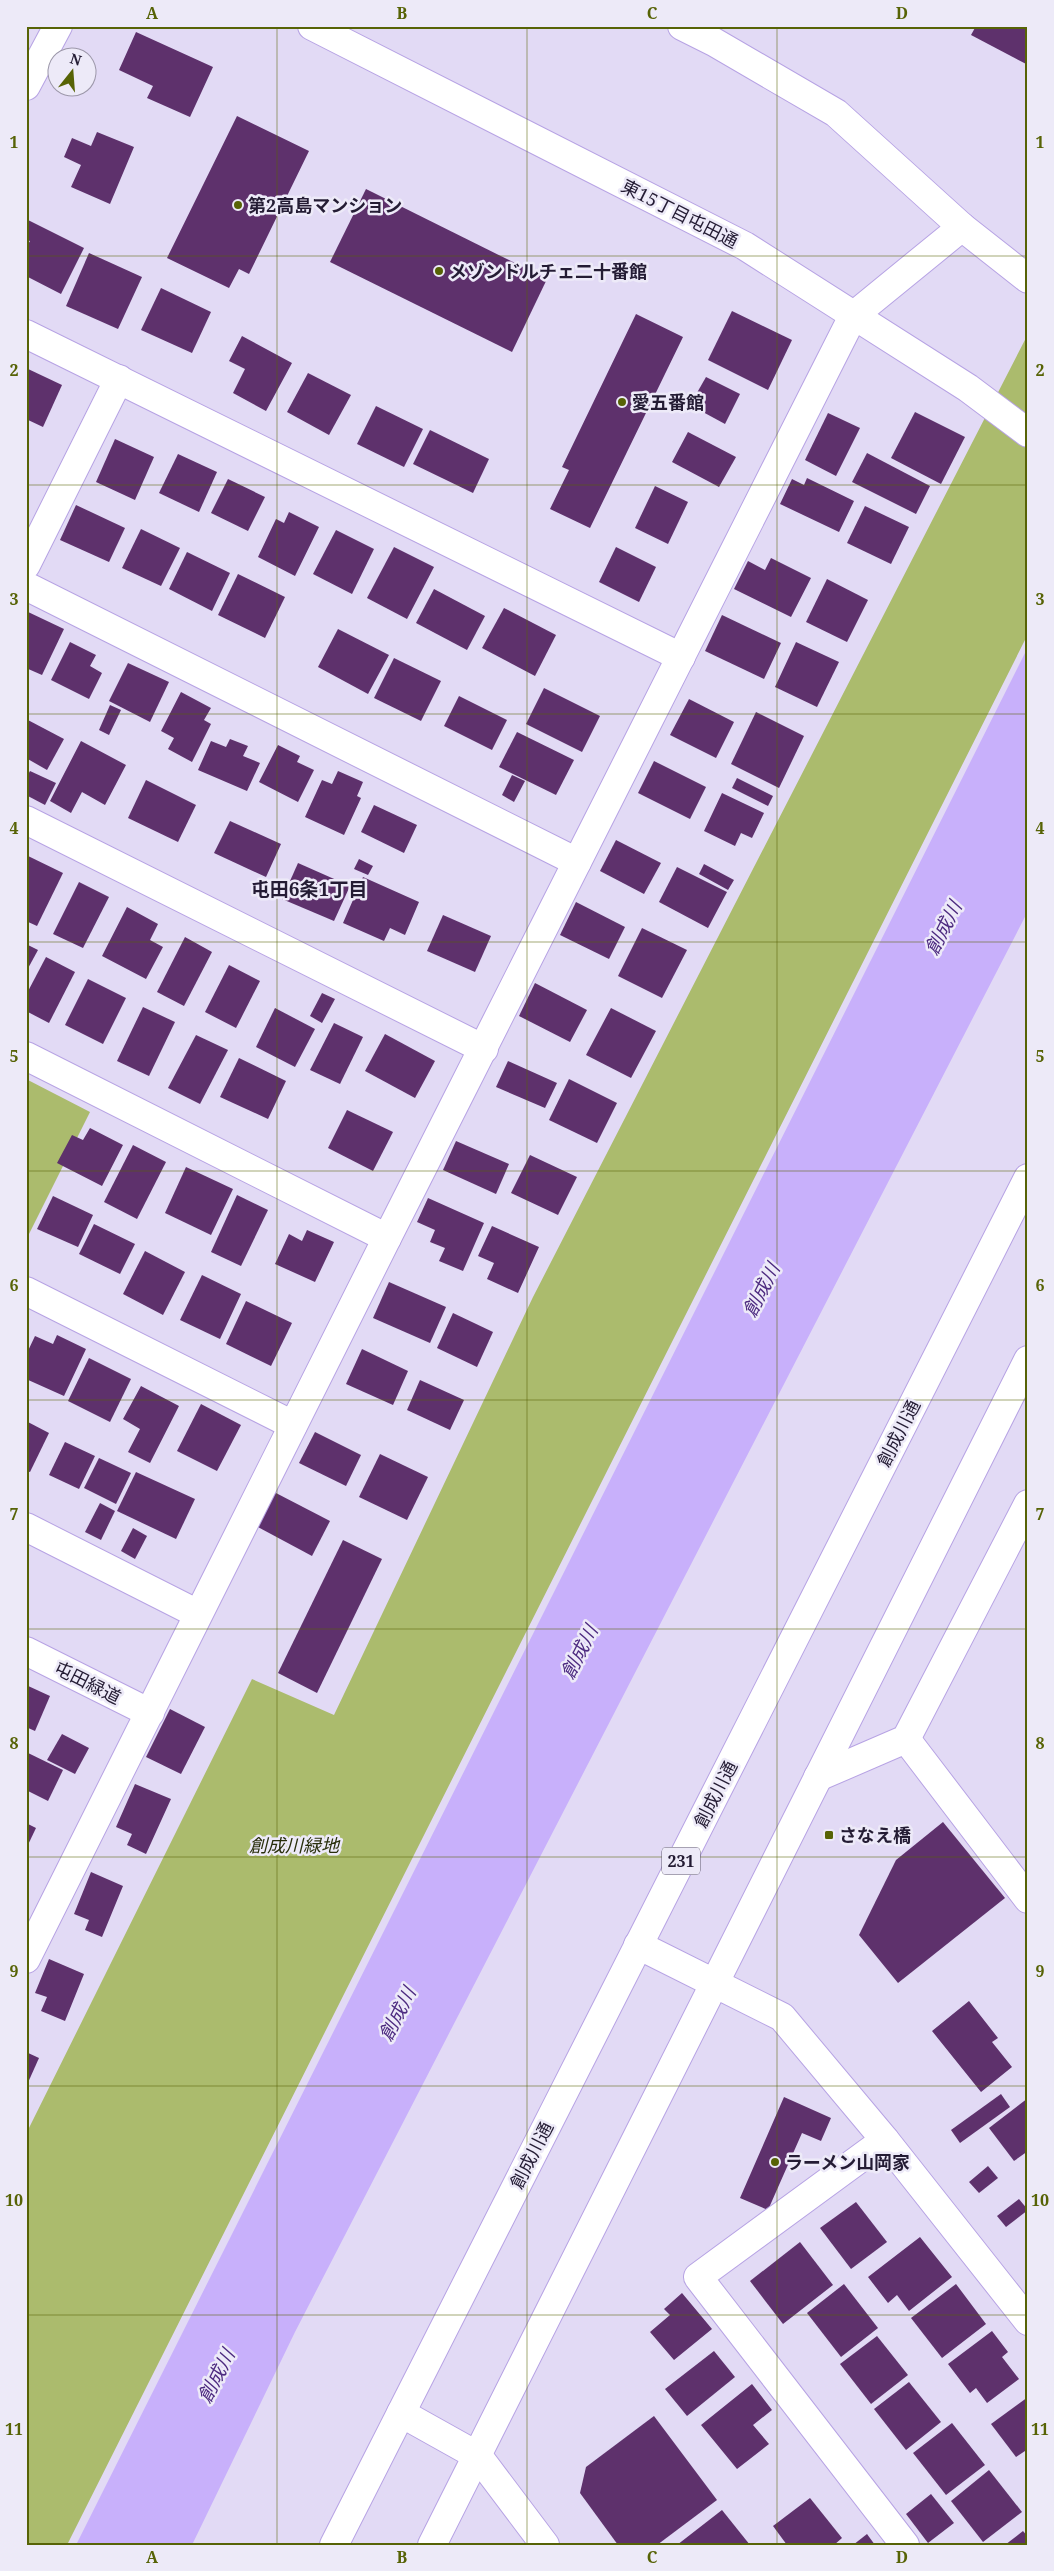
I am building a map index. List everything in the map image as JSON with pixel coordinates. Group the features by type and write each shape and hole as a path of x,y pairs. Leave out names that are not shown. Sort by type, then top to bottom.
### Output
{"main road":[{"path":"26,86 58,26"},
{"name":"東15丁目屯田通","path":"312,26 745,246 968,388 1028,433"},
{"path":"682,26 718,34 836,113 962,227 1028,279"},
{"path":"26,1959 36,1914 150,1713 387,1238 853,316 962,227"},
{"path":"26,334 681,657"},
{"path":"26,565 120,379"},
{"path":"26,586 577,862"},
{"path":"26,820 484,1049"},
{"path":"26,1056 387,1238"},
{"name":"創成川通","path":"334,2545 1028,1178"},
{"path":"26,1292 293,1425"},
{"path":"432,2545 1028,1360"},
{"path":"818,1777 906,1739 1028,1504"},
{"path":"26,1527 198,1614"},
{"name":"屯田緑道","path":"26,1651 150,1713"},
{"path":"906,1739 1028,1899"},
{"path":"638,1945 716,1982 782,2017 885,2140 1028,2321"},
{"path":"885,2140 698,2277 905,2545"},
{"path":"400,2413 478,2456 545,2545"}],"green space":[{"name":"創成川緑地","path":"1028,334 1028,634 67,2545 26,2545 26,2134 252,1679 334,1715 533,1297"},
{"path":"26,1079 90,1112 26,1240"}],"water":[{"name":"創成川","path":"1028,647 1028,911 295,2332 192,2545 76,2545"}],"building":[{"path":"976,26 1028,26 1028,65 971,35"},
{"path":"136,32 213,67 190,117 147,98 153,86 119,70"},
{"name":"第2高島マンション","path":"237,116 309,151 249,274 239,269 229,288 167,258"},
{"path":"97,132 134,147 110,204 71,187 81,165 64,157 72,138 91,146"},
{"name":"メゾンドルチェ二十番館","path":"366,189 547,279 512,352 330,262"},
{"path":"26,219 84,248 61,294 26,276 26,248 30,241 26,240"},
{"path":"89,253 142,277 118,329 66,306"},
{"path":"161,288 211,312 192,353 141,330"},
{"path":"732,311 792,340 768,390 708,360"},
{"name":"愛五番館","path":"636,314 683,337 590,528 550,509 569,470 562,467"},
{"path":"242,336 292,363 266,411 233,393 245,369 229,361"},
{"path":"26,368 62,385 43,427 26,419"},
{"path":"308,373 351,395 329,435 287,412"},
{"path":"706,377 740,394 725,424 690,405"},
{"path":"376,406 423,429 404,467 357,444"},
{"path":"915,412 965,437 941,484 891,458"},
{"path":"828,413 860,428 836,476 805,460"},
{"path":"430,430 489,459 473,493 413,464"},
{"path":"688,432 736,457 719,487 672,462"},
{"path":"115,439 154,457 135,500 96,482"},
{"path":"867,453 930,486 916,514 852,482"},
{"path":"178,454 217,472 199,512 159,493"},
{"path":"807,478 854,501 839,532 780,504 792,479 804,485"},
{"path":"228,479 265,497 248,531 211,513"},
{"path":"655,486 688,502 668,544 635,528"},
{"path":"76,505 125,528 109,562 60,540"},
{"path":"865,506 909,527 891,564 847,543"},
{"path":"289,512 319,527 295,576 258,557 276,519 284,523"},
{"path":"141,529 180,548 161,586 122,568"},
{"path":"336,530 374,549 352,594 313,574"},
{"path":"394,547 434,567 407,619 367,598"},
{"path":"616,547 656,567 639,602 599,582"},
{"path":"187,552 230,573 212,611 169,589"},
{"path":"771,558 811,578 791,617 734,589 748,561 765,570"},
{"path":"238,574 285,597 265,638 218,615"},
{"path":"827,579 868,600 847,642 806,622"},
{"path":"434,589 485,616 467,650 416,623"},
{"path":"504,608 556,635 535,676 482,648"},
{"path":"26,611 64,629 42,675 26,668"},
{"path":"722,615 781,643 764,679 705,651"},
{"path":"338,629 389,655 368,694 318,667"},
{"path":"70,642 96,655 90,666 102,673 89,699 51,680"},
{"path":"796,642 839,662 817,707 775,687"},
{"path":"394,658 441,681 421,721 374,698"},
{"path":"128,663 169,682 150,722 109,701"},
{"path":"544,688 600,716 582,752 526,724"},
{"path":"181,692 211,708 204,720 211,724 192,762 168,749 174,738 161,731"},
{"path":"459,696 507,720 492,750 444,726"},
{"path":"689,699 734,722 716,758 670,735"},
{"path":"110,705 121,710 109,735 99,730"},
{"path":"756,712 804,736 779,788 731,764"},
{"path":"26,719 64,739 47,770 26,758"},
{"path":"517,732 574,760 556,795 499,767"},
{"path":"230,739 248,746 243,756 260,763 247,791 198,770 211,741 226,747"},
{"path":"81,741 126,765 105,805 82,792 71,813 50,801"},
{"path":"278,745 300,756 297,762 314,770 298,802 259,782"},
{"path":"654,761 706,787 690,819 638,793"},
{"path":"30,771 56,783 45,805 26,795 26,778"},
{"path":"338,771 363,782 357,796 361,798 344,835 305,817 322,780 332,784"},
{"path":"512,775 525,781 514,802 502,795"},
{"path":"737,778 773,796 768,806 732,788"},
{"path":"146,780 196,805 178,842 128,818"},
{"path":"722,793 764,813 752,838 741,833 735,846 704,831"},
{"path":"374,805 417,825 404,853 361,832"},
{"path":"230,821 281,844 266,877 214,853"},
{"path":"616,840 661,863 644,894 600,871"},
{"path":"26,855 63,873 37,926 26,921"},
{"path":"359,859 373,866 368,875 354,869"},
{"path":"298,863 350,886 334,921 282,899"},
{"path":"704,864 734,880 728,890 699,874"},
{"path":"677,867 727,892 708,928 659,902"},
{"path":"363,877 419,902 405,935 390,928 384,941 343,923"},
{"path":"79,882 109,897 83,948 53,934"},
{"path":"576,902 625,927 609,959 560,935"},
{"path":"127,907 158,924 150,940 163,947 146,979 102,956"},
{"path":"443,915 491,936 475,972 427,951"},
{"path":"642,928 687,950 662,998 618,976"},
{"path":"185,937 212,952 184,1006 157,992"},
{"path":"26,944 38,950 26,972"},
{"path":"46,957 75,972 49,1023 26,1011 26,995"},
{"path":"229,965 260,981 236,1028 205,1012"},
{"path":"88,979 126,998 103,1044 65,1025"},
{"path":"535,983 587,1010 570,1042 519,1016"},
{"path":"322,993 335,999 322,1023 310,1016"},
{"path":"143,1007 175,1022 149,1076 117,1061"},
{"path":"275,1008 315,1029 295,1067 256,1047"},
{"path":"611,1008 656,1031 631,1078 586,1055"},
{"path":"334,1023 363,1037 340,1084 310,1070"},
{"path":"385,1034 435,1061 415,1098 365,1071"},
{"path":"196,1035 228,1050 200,1104 168,1088"},
{"path":"239,1058 286,1081 268,1119 220,1097"},
{"path":"508,1061 557,1083 545,1108 496,1087"},
{"path":"569,1079 617,1103 597,1143 549,1120"},
{"path":"347,1110 393,1132 373,1171 328,1148"},
{"path":"90,1128 123,1145 102,1186 57,1163 72,1135 83,1140"},
{"path":"456,1141 509,1164 496,1194 443,1170"},
{"path":"133,1145 166,1162 137,1219 104,1202"},
{"path":"530,1155 577,1177 558,1215 511,1193"},
{"path":"186,1167 233,1189 211,1235 165,1213"},
{"path":"237,1195 268,1210 241,1266 211,1252"},
{"path":"53,1196 93,1215 78,1247 37,1229"},
{"path":"428,1198 484,1223 463,1271 439,1261 445,1248 430,1242 435,1230 417,1222"},
{"path":"94,1224 135,1244 120,1274 79,1254"},
{"path":"492,1226 539,1247 518,1293 487,1279 494,1263 478,1256"},
{"path":"307,1230 334,1242 315,1282 275,1264 289,1234 302,1241"},
{"path":"145,1251 185,1272 163,1315 123,1294"},
{"path":"202,1275 241,1294 220,1339 180,1320"},
{"path":"389,1282 446,1307 430,1343 373,1318"},
{"path":"246,1301 292,1323 271,1366 226,1344"},
{"path":"453,1313 493,1332 477,1367 437,1348"},
{"path":"57,1335 86,1349 64,1396 26,1379 26,1355 35,1336 53,1344"},
{"path":"362,1349 408,1371 393,1405 346,1384"},
{"path":"89,1358 131,1379 110,1422 68,1401"},
{"path":"420,1380 464,1400 450,1430 407,1410"},
{"path":"141,1386 179,1406 150,1463 128,1452 140,1429 123,1419"},
{"path":"201,1404 241,1425 217,1471 177,1451"},
{"path":"26,1421 49,1433 30,1472 26,1471"},
{"path":"315,1432 361,1455 346,1486 299,1463"},
{"path":"65,1442 95,1456 79,1489 49,1475"},
{"path":"380,1454 428,1477 407,1520 359,1497"},
{"path":"99,1458 131,1473 116,1504 84,1488"},
{"path":"136,1472 195,1499 176,1539 117,1511"},
{"path":"274,1492 330,1521 312,1556 256,1526"},
{"path":"100,1503 115,1511 101,1540 85,1532"},
{"path":"133,1528 147,1536 135,1559 121,1551"},
{"path":"343,1540 382,1559 317,1693 278,1673"},
{"path":"26,1685 50,1696 35,1731 26,1727"},
{"path":"170,1709 205,1727 181,1774 146,1757"},
{"path":"62,1734 89,1748 75,1774 47,1760"},
{"path":"26,1752 63,1770 48,1801 26,1790"},
{"path":"135,1784 171,1799 146,1854 127,1845 132,1834 116,1827"},
{"path":"943,1822 1005,1898 898,1983 859,1935 896,1860"},
{"path":"26,1823 36,1828 26,1849"},
{"path":"91,1872 123,1886 102,1937 85,1930 89,1920 74,1914"},
{"path":"49,1959 84,1974 65,2021 41,2011 47,1997 35,1993"},
{"path":"969,2001 998,2038 992,2042 1012,2067 981,2092 932,2031"},
{"path":"26,2052 39,2058 26,2087"},
{"path":"1001,2094 1010,2107 960,2143 951,2130"},
{"path":"784,2097 831,2118 821,2141 802,2133 768,2210 740,2198"},
{"path":"1028,2098 1028,2151 1014,2161 989,2128"},
{"path":"988,2166 998,2178 979,2193 969,2182"},
{"path":"1019,2199 1028,2210 1006,2227 997,2216"},
{"path":"856,2202 887,2242 851,2269 820,2228"},
{"path":"920,2237 952,2277 909,2311 897,2295 888,2303 868,2277"},
{"path":"800,2242 833,2285 783,2324 750,2281"},
{"path":"844,2284 878,2328 841,2357 807,2313"},
{"path":"956,2284 986,2324 942,2358 911,2318"},
{"path":"682,2293 712,2329 674,2360 650,2332 670,2315 664,2309"},
{"path":"992,2331 1008,2352 1002,2357 1019,2379 987,2403 976,2388 970,2393 948,2364"},
{"path":"877,2336 908,2375 871,2404 840,2364"},
{"path":"714,2351 735,2377 687,2416 665,2389"},
{"path":"909,2382 941,2422 906,2450 874,2409"},
{"path":"752,2384 772,2410 753,2425 769,2444 737,2469 701,2425"},
{"path":"1028,2397 1028,2449 1016,2457 991,2424"},
{"path":"654,2416 717,2500 657,2545 618,2545 580,2493 586,2467"},
{"path":"952,2423 985,2465 946,2495 913,2453"},
{"path":"989,2470 1022,2512 983,2542 951,2501"},
{"path":"931,2494 954,2523 928,2543 906,2514"},
{"path":"810,2498 842,2538 834,2545 787,2545 773,2526"},
{"path":"722,2510 750,2545 677,2545"},
{"path":"1023,2531 1028,2537 1028,2545 1005,2545"},
{"path":"867,2534 875,2545 853,2545"}],"place":[{"name":"第2高島マンション","path":"238,205"},
{"name":"メゾンドルチェ二十番館","path":"439,271"},
{"name":"愛五番館","path":"622,402"},
{"name":"さなえ橋","path":"829,1835"},
{"name":"ラーメン山岡家","path":"775,2162"}],"district":[{"name":"屯田6条1丁目","path":"309,889"}]}
